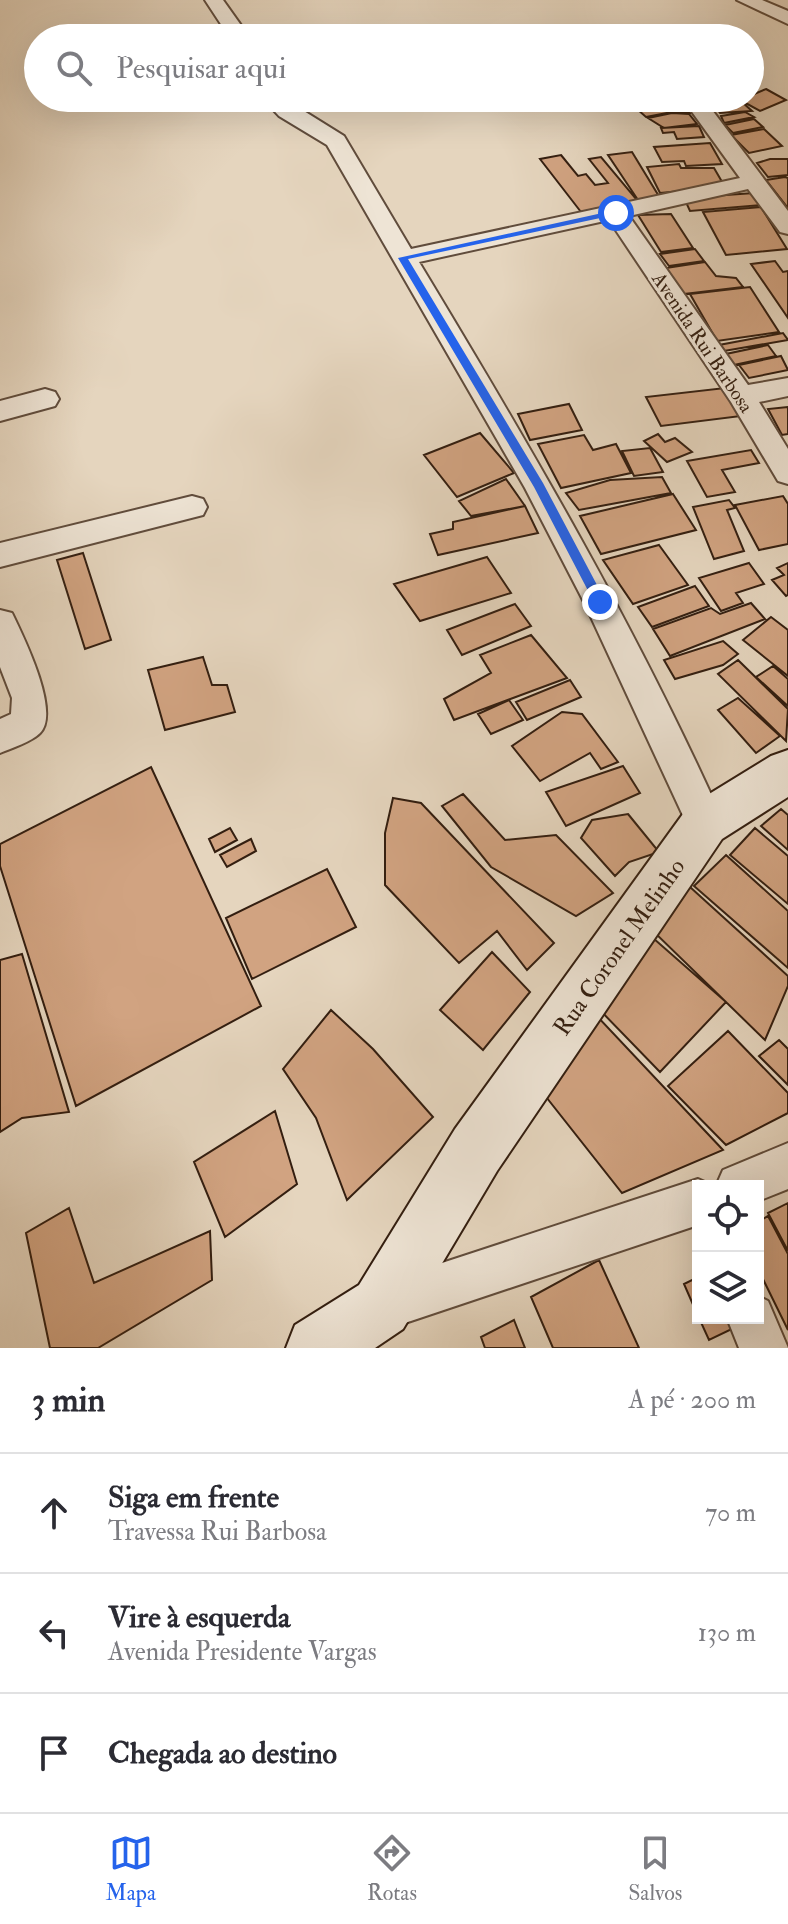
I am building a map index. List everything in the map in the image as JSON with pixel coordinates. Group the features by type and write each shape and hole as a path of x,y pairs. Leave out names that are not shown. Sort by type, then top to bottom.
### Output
{"main road":[{"name":"Rua Coronel Melinho","path":"381,1307 476,1150 705,823 788,771"},
{"path":"318,1348 381,1307"}],"street":[{"path":"214,0 230,24"},
{"path":"746,0 788,18"},
{"path":"293,112 336,141 402,258 539,486 600,602 705,823"},
{"path":"703,112 788,227"},
{"path":"402,258 756,181"},
{"name":"Avenida Rui Barbosa","path":"616,213 741,396 788,473"},
{"path":"741,396 788,387"},
{"path":"0,411 45,399"},
{"path":"0,555 192,507"},
{"path":"0,623 29,698 28,722 0,737"},
{"path":"754,1180 788,1166"},
{"path":"381,1307 692,1204"},
{"path":"754,1324 764,1348"}],"building":[{"path":"766,89 786,100 764,109"},
{"path":"640,112 672,112 646,117"},
{"path":"745,112 754,117 724,123 721,116"},
{"path":"672,113 689,114 697,124 664,128 648,118"},
{"path":"754,119 763,127 733,133 725,125"},
{"path":"699,126 704,137 677,139 674,132 663,133 661,128"},
{"path":"764,129 782,146 749,153 731,135"},
{"path":"710,143 722,164 686,166 684,161 662,162 654,147"},
{"path":"632,152 660,198 638,200 608,155"},
{"path":"561,155 578,176 586,174 595,185 608,183 589,159 601,157 637,200 581,212 540,159"},
{"path":"788,159 788,175 768,177 757,163"},
{"path":"679,164 681,168 714,168 725,187 660,193 647,167"},
{"path":"788,178 788,208 766,180"},
{"path":"754,193 762,205 690,211 684,198"},
{"path":"761,207 787,249 726,255 703,212"},
{"path":"671,214 693,248 661,252 638,215"},
{"path":"695,249 704,261 669,266 660,254"},
{"path":"775,261 783,272 788,271 788,318 751,264"},
{"path":"705,262 716,276 736,278 743,287 684,294 666,268"},
{"path":"750,287 779,332 717,341 690,294"},
{"path":"783,333 788,340 724,351 719,345"},
{"path":"768,345 776,356 734,365 726,354"},
{"path":"781,356 788,370 749,378 739,365"},
{"path":"725,388 741,416 661,426 646,397"},
{"path":"569,404 582,430 530,440 518,414"},
{"path":"788,407 788,434 782,435 768,409"},
{"path":"480,433 514,473 457,497 424,455"},
{"path":"658,434 665,442 675,438 692,452 667,462 644,441"},
{"path":"584,435 593,450 616,444 631,473 561,488 538,444"},
{"path":"650,448 663,472 634,476 622,451"},
{"path":"751,450 759,463 722,470 735,492 707,497 687,461"},
{"path":"662,477 671,493 579,510 566,493 610,480"},
{"path":"506,479 525,506 471,516 459,501"},
{"path":"673,494 696,530 601,554 580,516"},
{"path":"783,496 788,504 788,544 759,550 735,505"},
{"path":"729,500 735,508 727,510 744,551 714,559 693,507"},
{"path":"525,506 538,533 438,555 430,534 453,529 453,522"},
{"path":"659,545 688,585 633,604 603,560"},
{"path":"83,553 111,640 85,649 57,560"},
{"path":"487,557 511,593 420,621 394,584"},
{"path":"749,563 764,584 736,593 743,603 721,611 699,578"},
{"path":"788,563 786,596 772,580 784,575 777,568"},
{"path":"695,586 709,606 652,627 638,607"},
{"path":"751,603 765,619 670,656 653,629 711,608 720,614"},
{"path":"515,604 531,626 462,655 447,630"},
{"path":"771,617 788,630 788,676 743,640"},
{"path":"531,635 567,678 454,720 444,699 491,673 480,655"},
{"path":"723,641 738,654 723,665 675,679 664,660"},
{"path":"203,657 212,685 227,685 235,712 165,730 148,670"},
{"path":"738,660 788,709 786,741 718,674"},
{"path":"773,666 788,679 788,706 756,677"},
{"path":"570,680 581,697 527,720 516,702"},
{"path":"738,698 780,736 756,753 718,710"},
{"path":"509,700 523,720 491,734 478,714"},
{"path":"562,712 582,714 618,762 601,769 590,753 540,781 512,746"},
{"path":"623,766 640,793 566,826 546,792"},
{"path":"151,767 261,1006 76,1106 0,866 0,844"},
{"path":"463,794 505,840 556,835 613,893 576,916 491,867 442,806"},
{"path":"393,798 421,803 554,943 527,970 497,931 459,963 385,885 385,833"},
{"path":"781,809 788,815 788,850 761,826"},
{"path":"628,814 659,852 629,862 615,876 581,838 592,820"},
{"path":"230,828 237,840 215,852 209,839"},
{"path":"755,828 788,856 788,904 730,855"},
{"path":"251,839 256,851 227,867 220,855"},
{"path":"726,855 788,911 788,968 694,886"},
{"path":"327,869 356,927 252,979 226,918"},
{"path":"690,887 788,976 788,986 765,1040 654,932"},
{"path":"653,938 726,1002 660,1072 595,1005"},
{"path":"492,952 530,992 483,1050 440,1010"},
{"path":"22,954 69,1112 22,1118 0,1132 0,960"},
{"path":"331,1010 373,1049 433,1117 347,1200 316,1118 283,1069"},
{"path":"595,1014 723,1150 622,1193 543,1093"},
{"path":"728,1031 788,1093 788,1113 726,1145 668,1086"},
{"path":"779,1040 788,1049 788,1085 759,1056"},
{"path":"275,1111 297,1184 225,1237 194,1162"},
{"path":"788,1203 788,1251 768,1213"},
{"path":"69,1208 94,1283 210,1231 212,1280 98,1348 50,1348 26,1233"},
{"path":"768,1216 788,1254 788,1330 764,1281 764,1218"},
{"path":"599,1260 639,1348 553,1348 531,1297"},
{"path":"692,1280 692,1302 684,1284"},
{"path":"514,1320 525,1348 485,1348 481,1337"},
{"path":"702,1324 735,1324 736,1327 709,1340"}],"route":[{"path":"600,602 539,486 402,258 616,213"}]}
